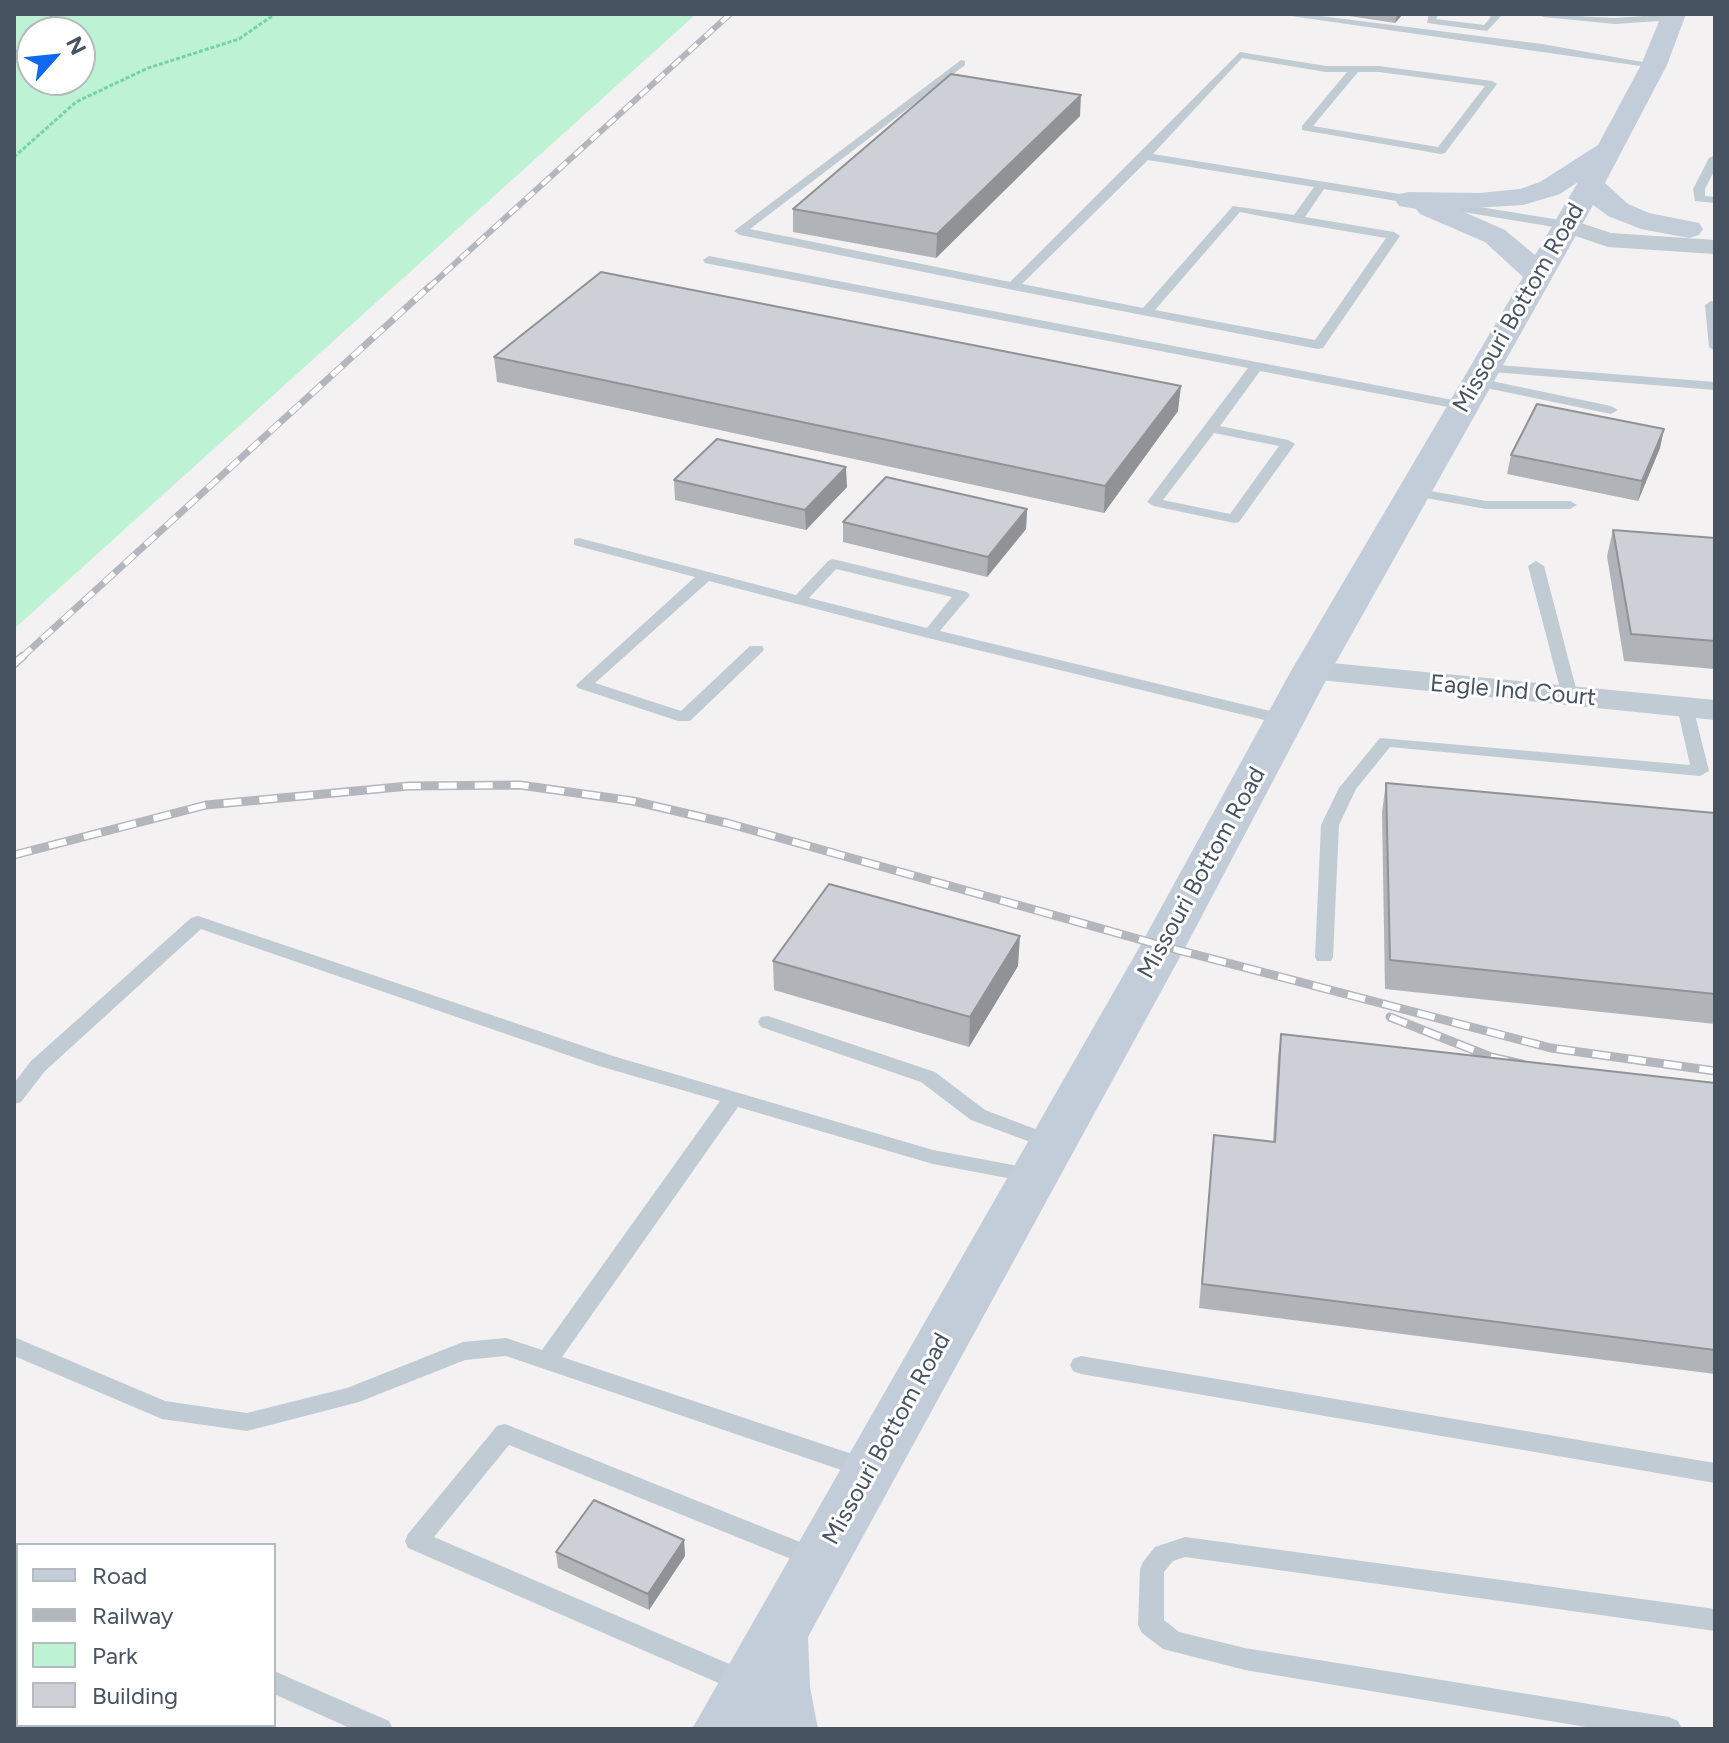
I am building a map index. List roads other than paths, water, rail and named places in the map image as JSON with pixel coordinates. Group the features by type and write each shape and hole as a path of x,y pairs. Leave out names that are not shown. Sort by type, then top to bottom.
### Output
{"street":[{"name":"Missouri Bottom Road","path":"724,1729 771,1683 819,1560 1311,671 1591,184 1654,65 1673,15"},
{"path":"1409,200 1479,201 1523,197 1550,188 1608,150"},
{"path":"1591,184 1604,200 1641,220 1702,230"},
{"path":"1409,200 1495,236 1538,275"},
{"path":"1566,225 1609,223 1702,230"},
{"path":"1566,225 1608,240 1715,247"},
{"name":"Eagle Ind Court","path":"1311,671 1700,709"}],"lane":[{"path":"1282,14 1542,47 1654,65"},
{"path":"1434,14 1430,21 1450,20 1487,28 1497,15 1491,14"},
{"path":"1543,14 1615,21 1673,15"},
{"path":"1559,28 1568,16"},
{"path":"1443,35 1450,20"},
{"path":"1542,47 1551,37"},
{"path":"1013,286 1145,156 1240,55 1326,69 1355,69 1379,69 1492,84 1441,151 1306,128 1355,69"},
{"path":"961,63 740,231 1013,286 1146,312 1318,345 1394,236 1237,208 1146,312"},
{"path":"1145,156 1566,225"},
{"path":"1715,158 1699,189 1699,199 1715,200"},
{"path":"1297,219 1321,185"},
{"path":"709,260 1257,366 1475,385 1715,386"},
{"path":"1711,305 1715,347"},
{"path":"1211,428 1288,444 1234,519 1154,502 1257,366"},
{"path":"1475,385 1611,410"},
{"path":"1414,492 1486,505 1570,505"},
{"path":"579,542 798,601 1285,720"},
{"path":"798,601 833,564 962,595 930,634"},
{"path":"1536,566 1570,696"},
{"path":"706,576 584,685 684,717 756,649"},
{"path":"1324,957 1330,825 1348,788 1386,742 1707,772 1700,709"},
{"path":"14,1097 38,1066 198,922 606,1061 933,1157 1043,1160"},
{"path":"768,1022 928,1077 1043,1160"},
{"path":"547,1361 733,1098"},
{"path":"14,1346 162,1410 247,1422 351,1396 463,1351 506,1347 870,1470"},
{"path":"1081,1365 1715,1473"},
{"path":"771,1683 417,1541 505,1433 819,1560"},
{"path":"1669,1729 1245,1659 1172,1641 1151,1625 1152,1569 1164,1554 1185,1547 1715,1620"},
{"path":"276,1683 380,1729"}],"railway":[{"path":"428,288 730,14"},
{"path":"21,658 430,286"},
{"path":"14,664 23,656"},
{"path":"14,855 206,805 409,786 520,785 633,801 727,823 1163,946 1551,1048 1715,1071"},
{"path":"1390,1017 1491,1057 1522,1064"}]}
